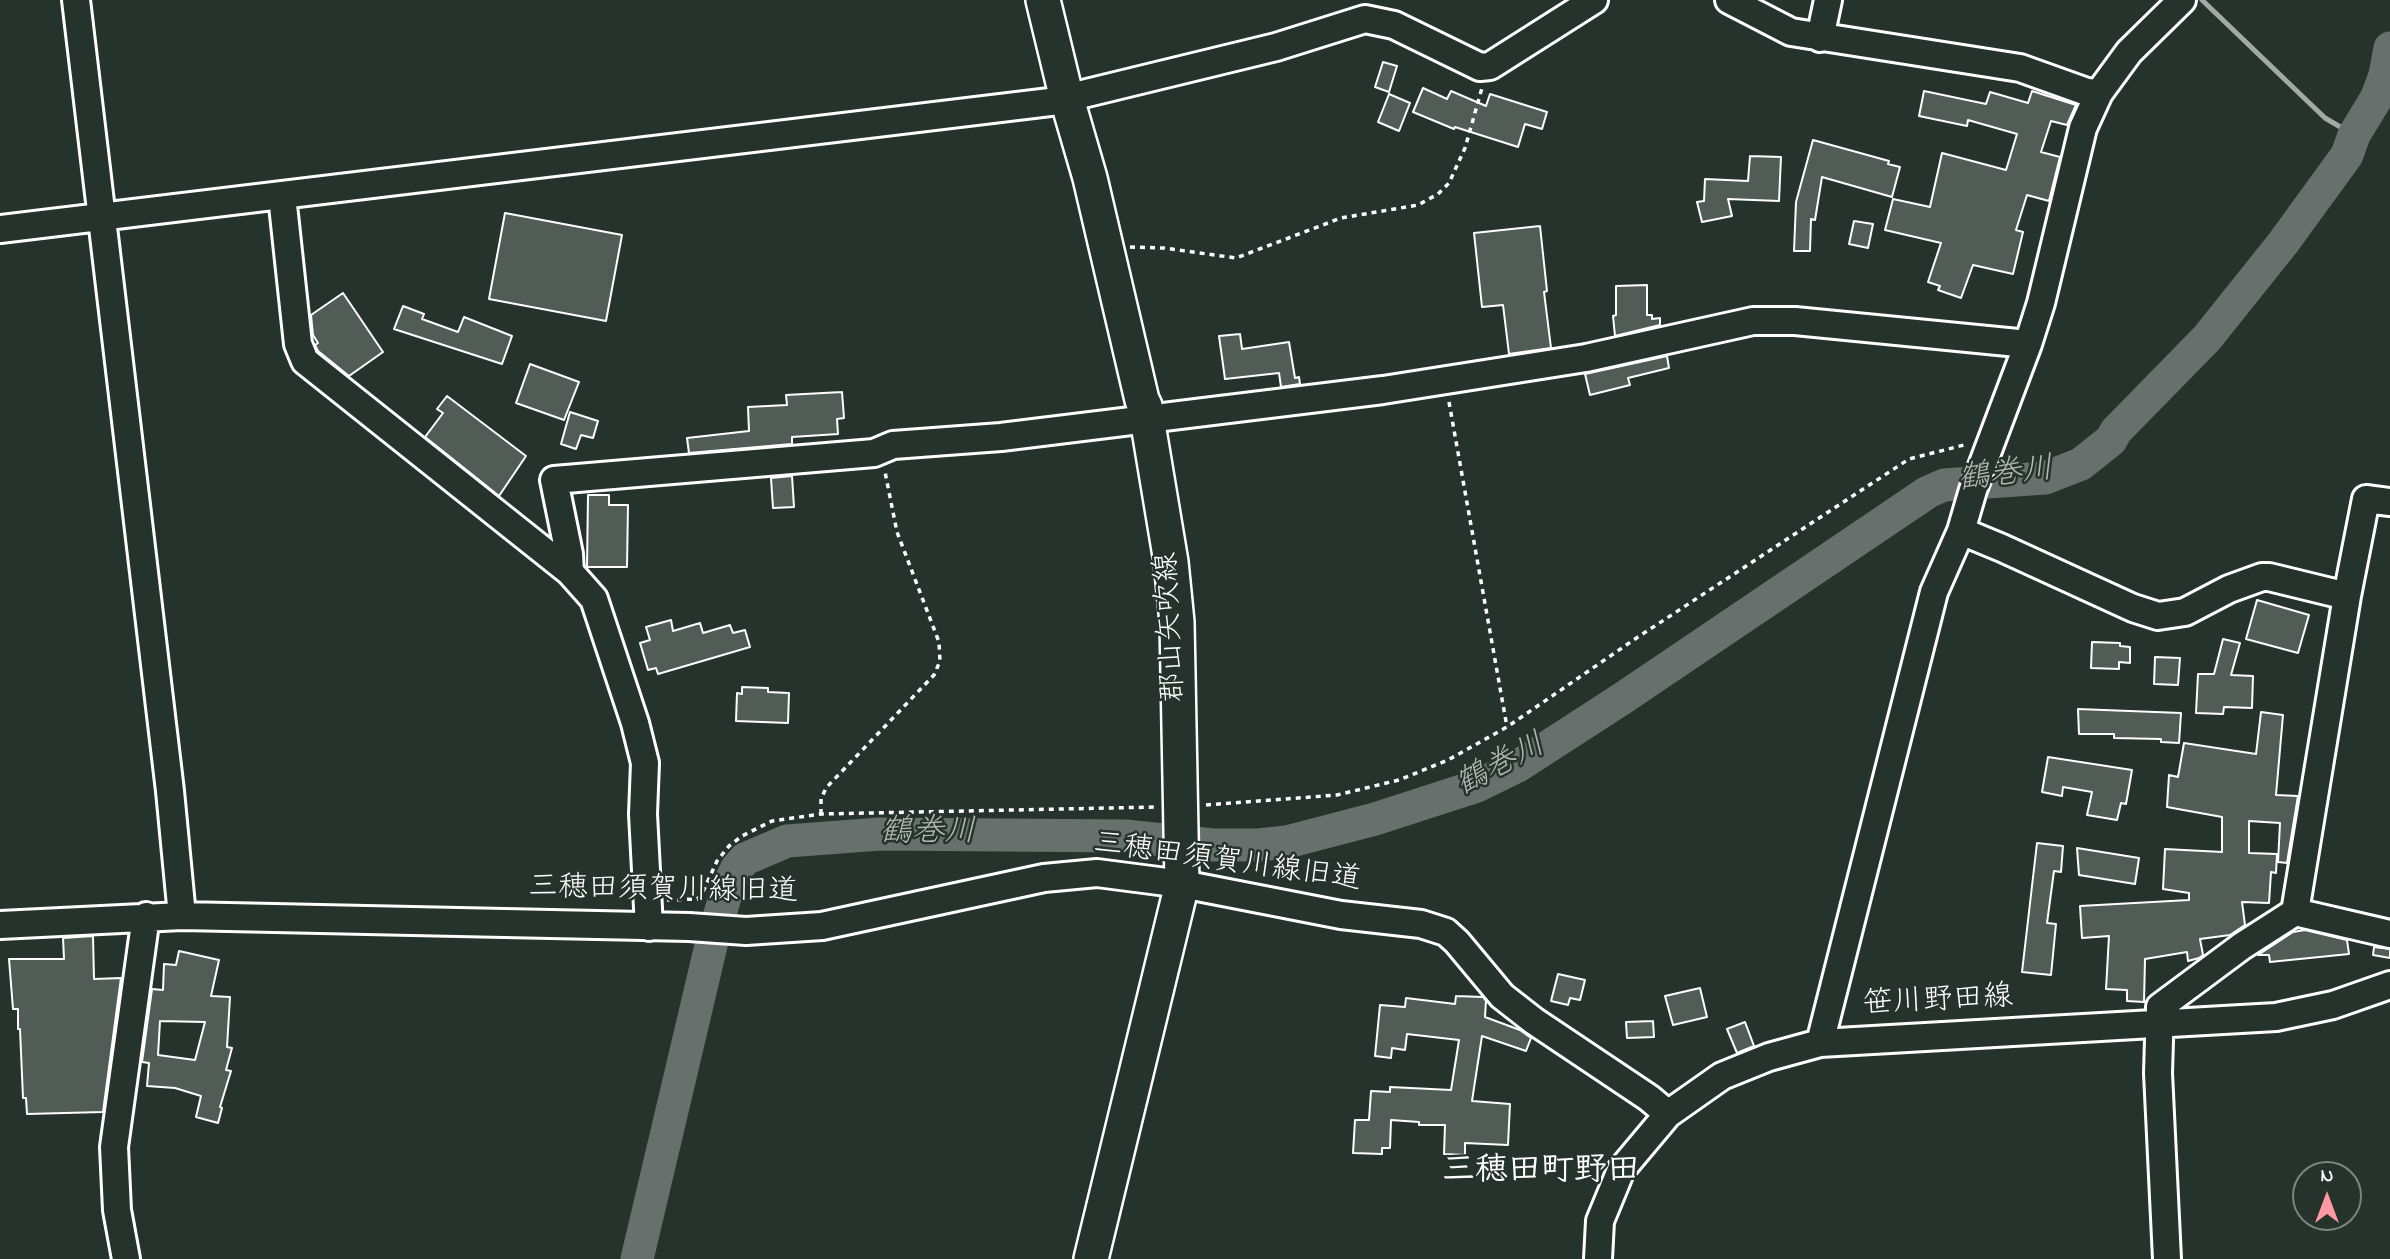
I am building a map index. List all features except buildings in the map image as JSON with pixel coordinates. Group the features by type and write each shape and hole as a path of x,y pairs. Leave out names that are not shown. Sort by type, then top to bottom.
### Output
{"main road":[{"name":"郡山矢吹線","path":"1043,0 1090,178 1148,420 1171,562 1177,622 1181,869 1091,1259"}],"street":[{"path":"76,0 170,791 182,916"},
{"path":"0,229 1067,99 1276,47 1364,19 1394,25 1463,60 1483,67 1490,66 1594,0"},
{"path":"1729,0 1791,32 2020,68 2087,92 2099,93"},
{"path":"1820,38 1828,0"},
{"path":"1820,1043 1934,592 1961,531 1973,490 2028,344 2044,290 2083,128 2099,93 2129,52 2182,0"},
{"path":"282,196 298,344 304,361 570,572 594,599 646,763 643,814 649,927"},
{"path":"570,572 554,480 874,453 893,445 1001,437 1148,420 1446,380 1586,358 1753,321 1795,321 2028,344"},
{"path":"2295,912 2347,597 2366,499 2390,502"},
{"path":"1961,531 2133,608 2158,616 2185,612 2229,589 2262,577 2347,597"},
{"name":"三穂田須賀川線旧道","path":"0,925 182,916 746,931 822,926 1044,878 1181,869 1341,915 1421,923 1446,932 1502,996 1668,1114"},
{"path":"2167,1259 2158,1073 2160,1007 2242,946 2295,912 2390,934"},
{"path":"126,1259 117,1210 114,1147 146,916"},
{"name":"笹川野田線","path":"1598,1259 1600,1221 1622,1170 1668,1114 1722,1076 1769,1057 1820,1043 2276,1017 2333,1005 2390,985"}],"path":[{"path":"1107,248 1164,248 1236,258 1341,218 1418,205 1438,194 1457,168 1480,100 1483,67"},
{"path":"1446,380 1507,727"},
{"path":"648,901 697,899 705,891 717,861 729,846 742,836 772,821 821,814 1180,811 1337,795 1399,780 1448,761 1507,727 1646,631 1909,458 1968,443 1989,446"},
{"path":"821,814 821,799 827,788 934,674 940,661 939,642 897,532 882,449"}],"waterway":[{"path":"2202,0 2325,118 2354,135"},
{"name":"鶴巻川","path":"637,1259 713,937 729,884 745,859 787,841 880,834 1125,836 1213,845 1287,842 1375,819 1477,786 1518,766 1928,492 1944,485 2045,478 2081,464 2111,440 2116,431 2207,338 2283,243 2347,155 2354,135 2377,97 2390,48"}],"district":[{"name":"三穂田町野田","path":"1541,1174"}]}
